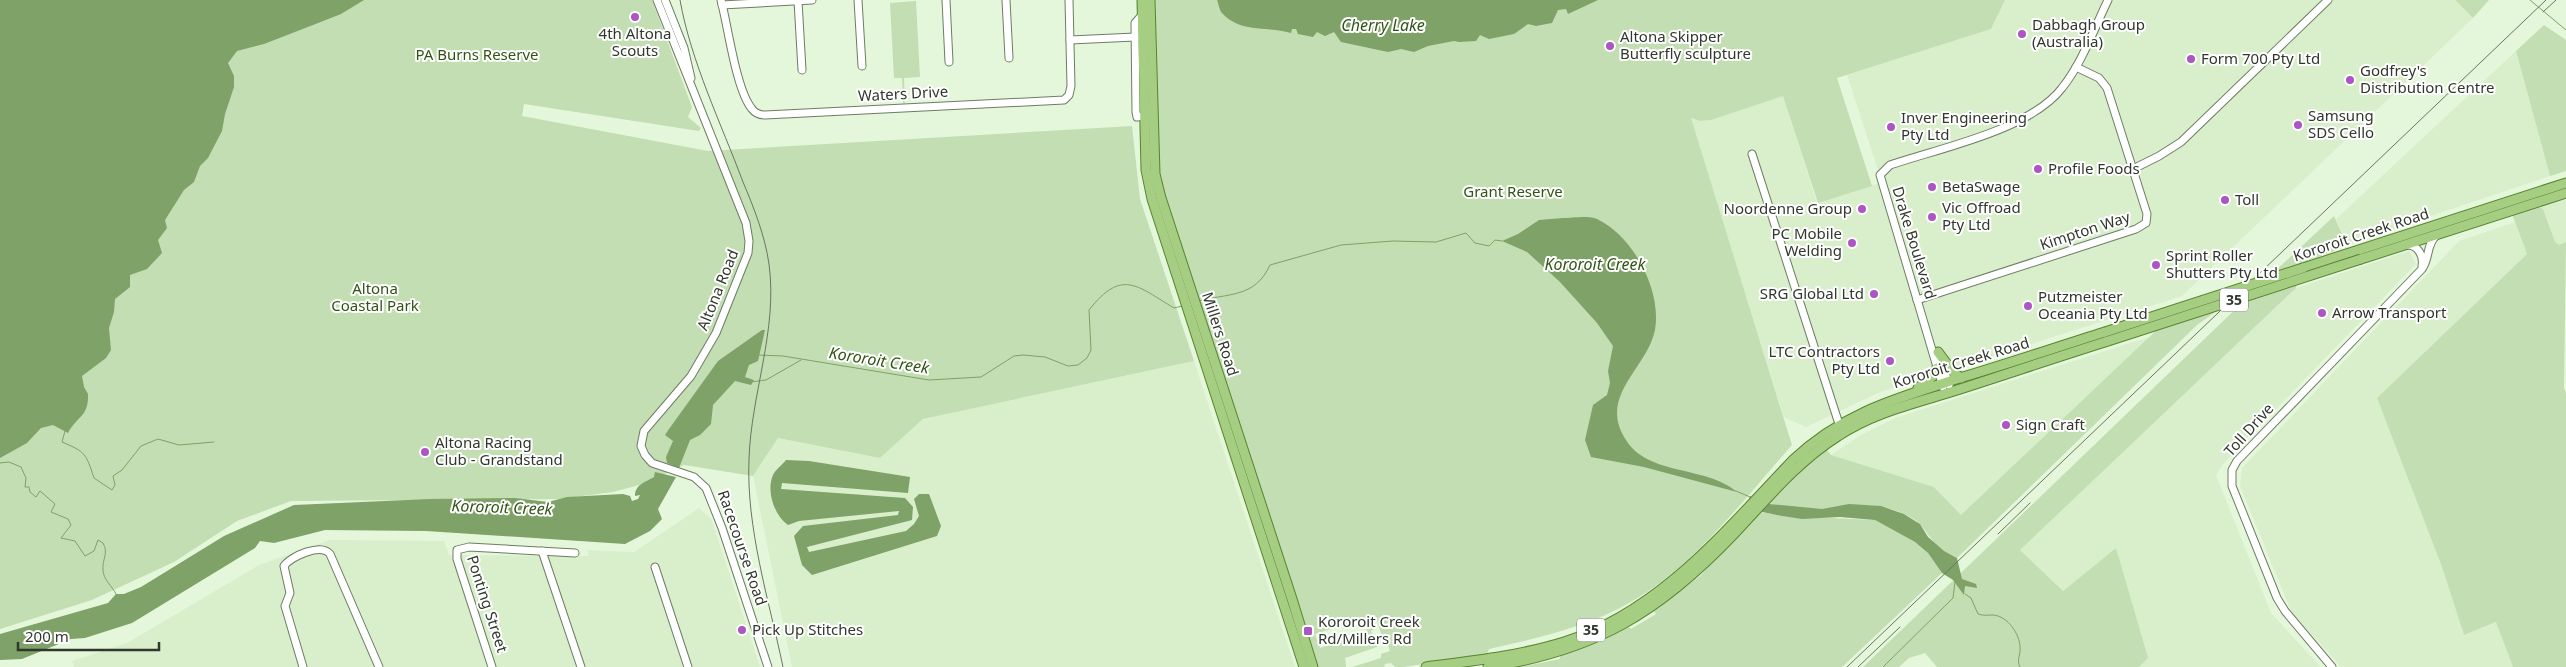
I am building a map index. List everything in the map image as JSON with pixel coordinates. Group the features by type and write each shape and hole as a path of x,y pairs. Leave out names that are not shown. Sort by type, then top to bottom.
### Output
{"main road":[{"name":"Millers Road","path":"1142,0 1149,116"},
{"name":"Millers Road","path":"1150,0 1149,187 1178,266 1313,667"},
{"name":"Kororoit Creek Road","path":"1771,488 1813,453 1850,428 1877,415 2108,341 2566,183"},
{"name":"Kororoit Creek Road","path":"1488,667 1525,661 1563,651 1627,622 1678,588 1809,444 1866,409 2105,332 2359,255 2404,245 2566,192"},
{"name":"Millers Road","path":"1200,331 1304,667"},
{"path":"1938,352 1953,372 1961,378"},
{"path":"1899,397 1925,383 1937,368"},
{"name":"Kororoit Creek Road","path":"1426,667 1526,651 1565,642 1608,623 1651,597 1730,532"}],"street":[{"name":"Altona Road","path":"657,0 746,223 749,246 722,321 705,355 680,390 644,431 641,441 643,450 648,459 660,466"},
{"name":"Altona Road","path":"665,0 684,48 698,100"},
{"path":"721,2 812,0"},
{"path":"858,0 862,66"},
{"path":"946,0 949,62"},
{"path":"1006,0 1009,58"},
{"name":"Waters Drive","path":"721,2 737,72 750,106 761,115 1064,100 1069,94 1071,86 1069,0"},
{"name":"Drake Boulevard","path":"1949,392 1937,368 1926,326 1882,186 1880,175 1882,170 1890,165 2020,121 2052,100 2076,67 2108,0"},
{"path":"2133,169 2160,156 2181,142 2328,0"},
{"path":"798,1 802,70"},
{"path":"1142,15 1135,23 1136,112 1137,117 1149,116"},
{"path":"1070,40 1135,36"},
{"name":"Kimpton Way","path":"1917,300 2141,227 2146,223 2148,217 2107,88 2099,78 2076,67"},
{"path":"1752,154 1839,424"},
{"name":"Toll Drive","path":"2332,667 2285,611 2277,598 2232,486 2232,470 2237,461 2422,269 2428,260 2431,240 2444,232"},
{"path":"2404,245 2413,246 2420,251 2423,262 2422,269"},
{"name":"Drake Boulevard","path":"1926,326 1938,352 1945,383"},
{"name":"Racecourse Road","path":"660,466 683,473 699,481 708,491 768,667"},
{"name":"Ponting Street","path":"492,667 457,559 457,550 469,547 542,551"},
{"path":"303,667 285,606 290,592 284,566 290,560 319,548 325,549 330,554 379,667"},
{"path":"575,552 542,551 581,667"},
{"path":"655,567 688,667"}],"shaded area":[{"path":"2005,0 2455,0 2473,18 2182,296 1878,393 1806,427 1784,417 1690,118 1700,121 1711,120 1783,95 1817,203 1882,182 1847,75 1991,29"},
{"path":"2516,51 2550,176 2341,246 2338,236 2342,234 2336,219"},
{"path":"2566,199 2566,244 2558,247 2553,244 2538,208"},
{"path":"2515,222 2527,254 2377,398 2442,567 2464,635 2497,622 2513,667 2341,667 2291,611 2240,486 2242,468 2459,241"},
{"path":"2409,251 2416,264 2225,462 2216,475 2271,613 2321,667 2139,667 2116,548 2063,591 2020,550 2296,288"},
{"path":"2155,335 1961,515 1934,487 1831,455 1859,436 1895,418"},
{"path":"1194,361 1295,667 792,667 753,476 778,438 880,458 923,419"},
{"path":"699,508 711,518 760,667 74,667 72,661 127,643 259,565 330,540 444,541 449,555 589,556 587,550 634,552"}],"green space":[{"name":"Altona Coastal Park","path":"0,0 652,0 692,107 688,117 701,128 699,131 524,104 522,116 708,151 1132,126 1140,199 1194,361 923,419 880,458 778,438 753,476 684,465 643,484 613,492 559,499 291,501 237,521 174,562 92,600 0,629"},
{"name":"Grant Reserve","path":"1154,0 2005,0 1991,29 1837,78 1872,186 1818,203 1783,96 1711,120 1700,121 1691,118 1792,445 1717,531 1697,551 1653,588 1612,612 1578,626 1489,649 1487,654 1404,667 1395,667 1391,663 1385,664 1384,667 1352,667 1381,658 1381,654 1390,651 1385,636 1382,636 1375,615 1315,634 1320,648 1366,632 1367,628 1372,627 1374,629 1371,631 1375,644 1378,643 1377,647 1345,658 1346,667 1316,667 1311,653 1313,650 1169,211 1159,175"},
{"path":"2455,0 2489,0 2473,18"},
{"path":"916,1 920,77 904,78 905,103 903,103 902,78 894,78 890,3"},
{"path":"2544,25 2566,40 2566,171 2550,176 2516,51"},
{"path":"2536,206 2543,209 2555,242 2559,245 2566,242 2564,388 2566,393 2566,667 2513,667 2496,622 2464,635 2442,567 2377,398 2527,254 2512,214"},
{"path":"2334,216 2342,234 2338,236 2342,248 2272,274"},
{"path":"2297,282 2296,288 2020,550 2063,591 2116,548 2148,658 2139,667 1937,667 1925,653 1909,658 1899,667 1863,667 2245,300"},
{"path":"1190,306 1193,306 1296,617 1309,667"},
{"path":"2214,309 2214,313 2197,325 1957,558 1943,551 1917,521 1891,509 1859,505 1813,509 1768,503 1798,473 1827,450 1831,455 1934,487 1961,515 2161,326"},
{"path":"1760,512 1789,516 1875,520 1915,542 1928,553 1942,573 1842,667 1520,667 1560,659 1560,656 1605,639 1629,627 1631,629 1656,614 1654,611 1700,576"}],"water":[{"path":"0,0 364,0 341,14 264,44 237,51 228,63 234,76 234,87 225,114 222,131 208,158 200,166 194,182 184,190 165,220 167,228 158,240 162,253 147,269 130,275 130,287 115,299 114,312 109,328 111,350 106,358 82,376 84,387 88,394 87,407 68,433 53,425 41,428 27,443 0,458"},
{"name":"Cherry Lake","path":"1217,0 1598,0 1568,14 1566,9 1558,10 1552,23 1536,26 1528,24 1514,34 1489,39 1480,35 1476,41 1454,41 1428,46 1414,52 1401,49 1388,52 1341,42 1334,32 1325,36 1317,32 1313,37 1298,34 1296,29 1292,29 1291,33 1246,27 1230,20 1223,14"},
{"name":"Kororoit Creek","path":"1594,218 1610,227 1633,251 1642,266 1654,298 1655,330 1650,344 1620,396 1617,410 1619,424 1626,440 1648,460 1724,483 1737,492 1644,467 1591,457 1585,440 1593,405 1607,395 1610,383 1608,371 1613,346 1597,323 1560,282 1527,252 1502,241 1518,234 1539,220"},
{"path":"762,330 765,330 758,361 749,365 745,377 754,380 751,385 735,381 713,405 711,424 700,435 690,440 679,468 667,463 666,457 673,441 665,435 669,429 718,361"},
{"path":"786,460 809,461 910,477 908,493 782,483 781,489 905,498 913,507 912,520 807,547 809,552 906,531 919,516 914,499 919,494 929,494 941,526 937,536 812,575 802,565 794,536 803,526 898,515 899,511 799,521 788,525 775,509 770,488 774,473"},
{"path":"655,472 676,477 658,509 662,519 650,531 625,544 426,531 325,530 274,543 260,541 255,548 132,623 85,638 71,639 22,659 0,660 0,634 108,603 116,594 124,594 141,587 224,536 294,505 430,499 515,498 548,502 567,497 623,494 630,496 632,501 638,499 640,495 635,496 639,486 654,477"},
{"path":"1750,496 1769,504 1822,509 1849,504 1881,506 1904,514 1920,524 1928,537 1944,551 1957,558 1962,579 1976,584 1977,588 1965,586 1964,595 1953,580 1942,573 1928,553 1915,542 1875,520 1840,517 1802,519 1777,515 1758,511 1749,499"}],"waterway":[{"path":"2530,0 2566,30"},
{"name":"Kororoit Creek","path":"1198,301 1249,289 1264,276 1270,265 1341,245 1393,241 1436,242 1466,233 1475,243 1489,246 1495,240 1502,241"},
{"name":"Kororoit Creek","path":"758,355 783,356 929,380 981,377 1014,356 1045,357 1068,366 1078,365 1087,358 1091,350 1089,310 1111,289 1121,285 1140,288 1174,308 1182,306"},
{"path":"751,382 766,380 801,360"},
{"path":"65,431 62,442 81,451 87,459 94,478 112,490 115,485 113,476 122,470 141,446 158,439 179,445 214,442"},
{"path":"0,463 9,462 21,467 26,478 25,487 29,487 30,492 36,497 40,491 55,504 51,512 68,519 71,525 61,538 75,541 85,556 94,551 98,540 103,543 105,547 103,573 116,594"},
{"name":"Kororoit Creek","path":"1736,491 1750,497"},
{"path":"1883,667 1953,598 1955,582"},
{"name":"Kororoit Creek","path":"1965,594 1971,598 1978,614 1998,616 2012,627 2018,637 2020,650 2018,662 2020,667"}],"railway":[{"path":"680,0 691,46 707,92 755,212 765,243 769,264 770,313 754,410 749,459 749,485 751,511 760,564 783,667"},
{"path":"1847,667 2546,0"},
{"path":"2543,12 2556,0"},
{"path":"1998,534 2030,503"},
{"path":"1858,667 1900,627"}],"place":[{"name":"4th Altona Scouts","path":"635,17"},
{"name":"Dabbagh Group (Australia)","path":"2022,34"},
{"name":"Altona Skipper Butterfly sculpture","path":"1610,46"},
{"name":"Form 700 Pty Ltd","path":"2191,59"},
{"name":"Godfrey's Distribution Centre","path":"2350,80"},
{"name":"Samsung SDS Cello","path":"2298,125"},
{"name":"Inver Engineering Pty Ltd","path":"1891,127"},
{"name":"Profile Foods","path":"2038,169"},
{"name":"BetaSwage","path":"1932,187"},
{"name":"Toll","path":"2225,200"},
{"name":"Noordenne Group","path":"1862,209"},
{"name":"Vic Offroad Pty Ltd","path":"1932,217"},
{"name":"PC Mobile Welding","path":"1852,243"},
{"name":"Sprint Roller Shutters Pty Ltd","path":"2156,265"},
{"name":"SRG Global Ltd","path":"1874,294"},
{"name":"Putzmeister Oceania Pty Ltd","path":"2028,306"},
{"name":"Arrow Transport","path":"2322,313"},
{"name":"LTC Contractors Pty Ltd","path":"1890,361"},
{"name":"Sign Craft","path":"2006,425"},
{"name":"Altona Racing Club - Grandstand","path":"425,452"},
{"name":"Pick Up Stitches","path":"742,630"},
{"name":"Kororoit Creek Rd/Millers Rd","path":"1308,631"}],"park label":[{"name":"PA Burns Reserve","path":"477,55"}]}
